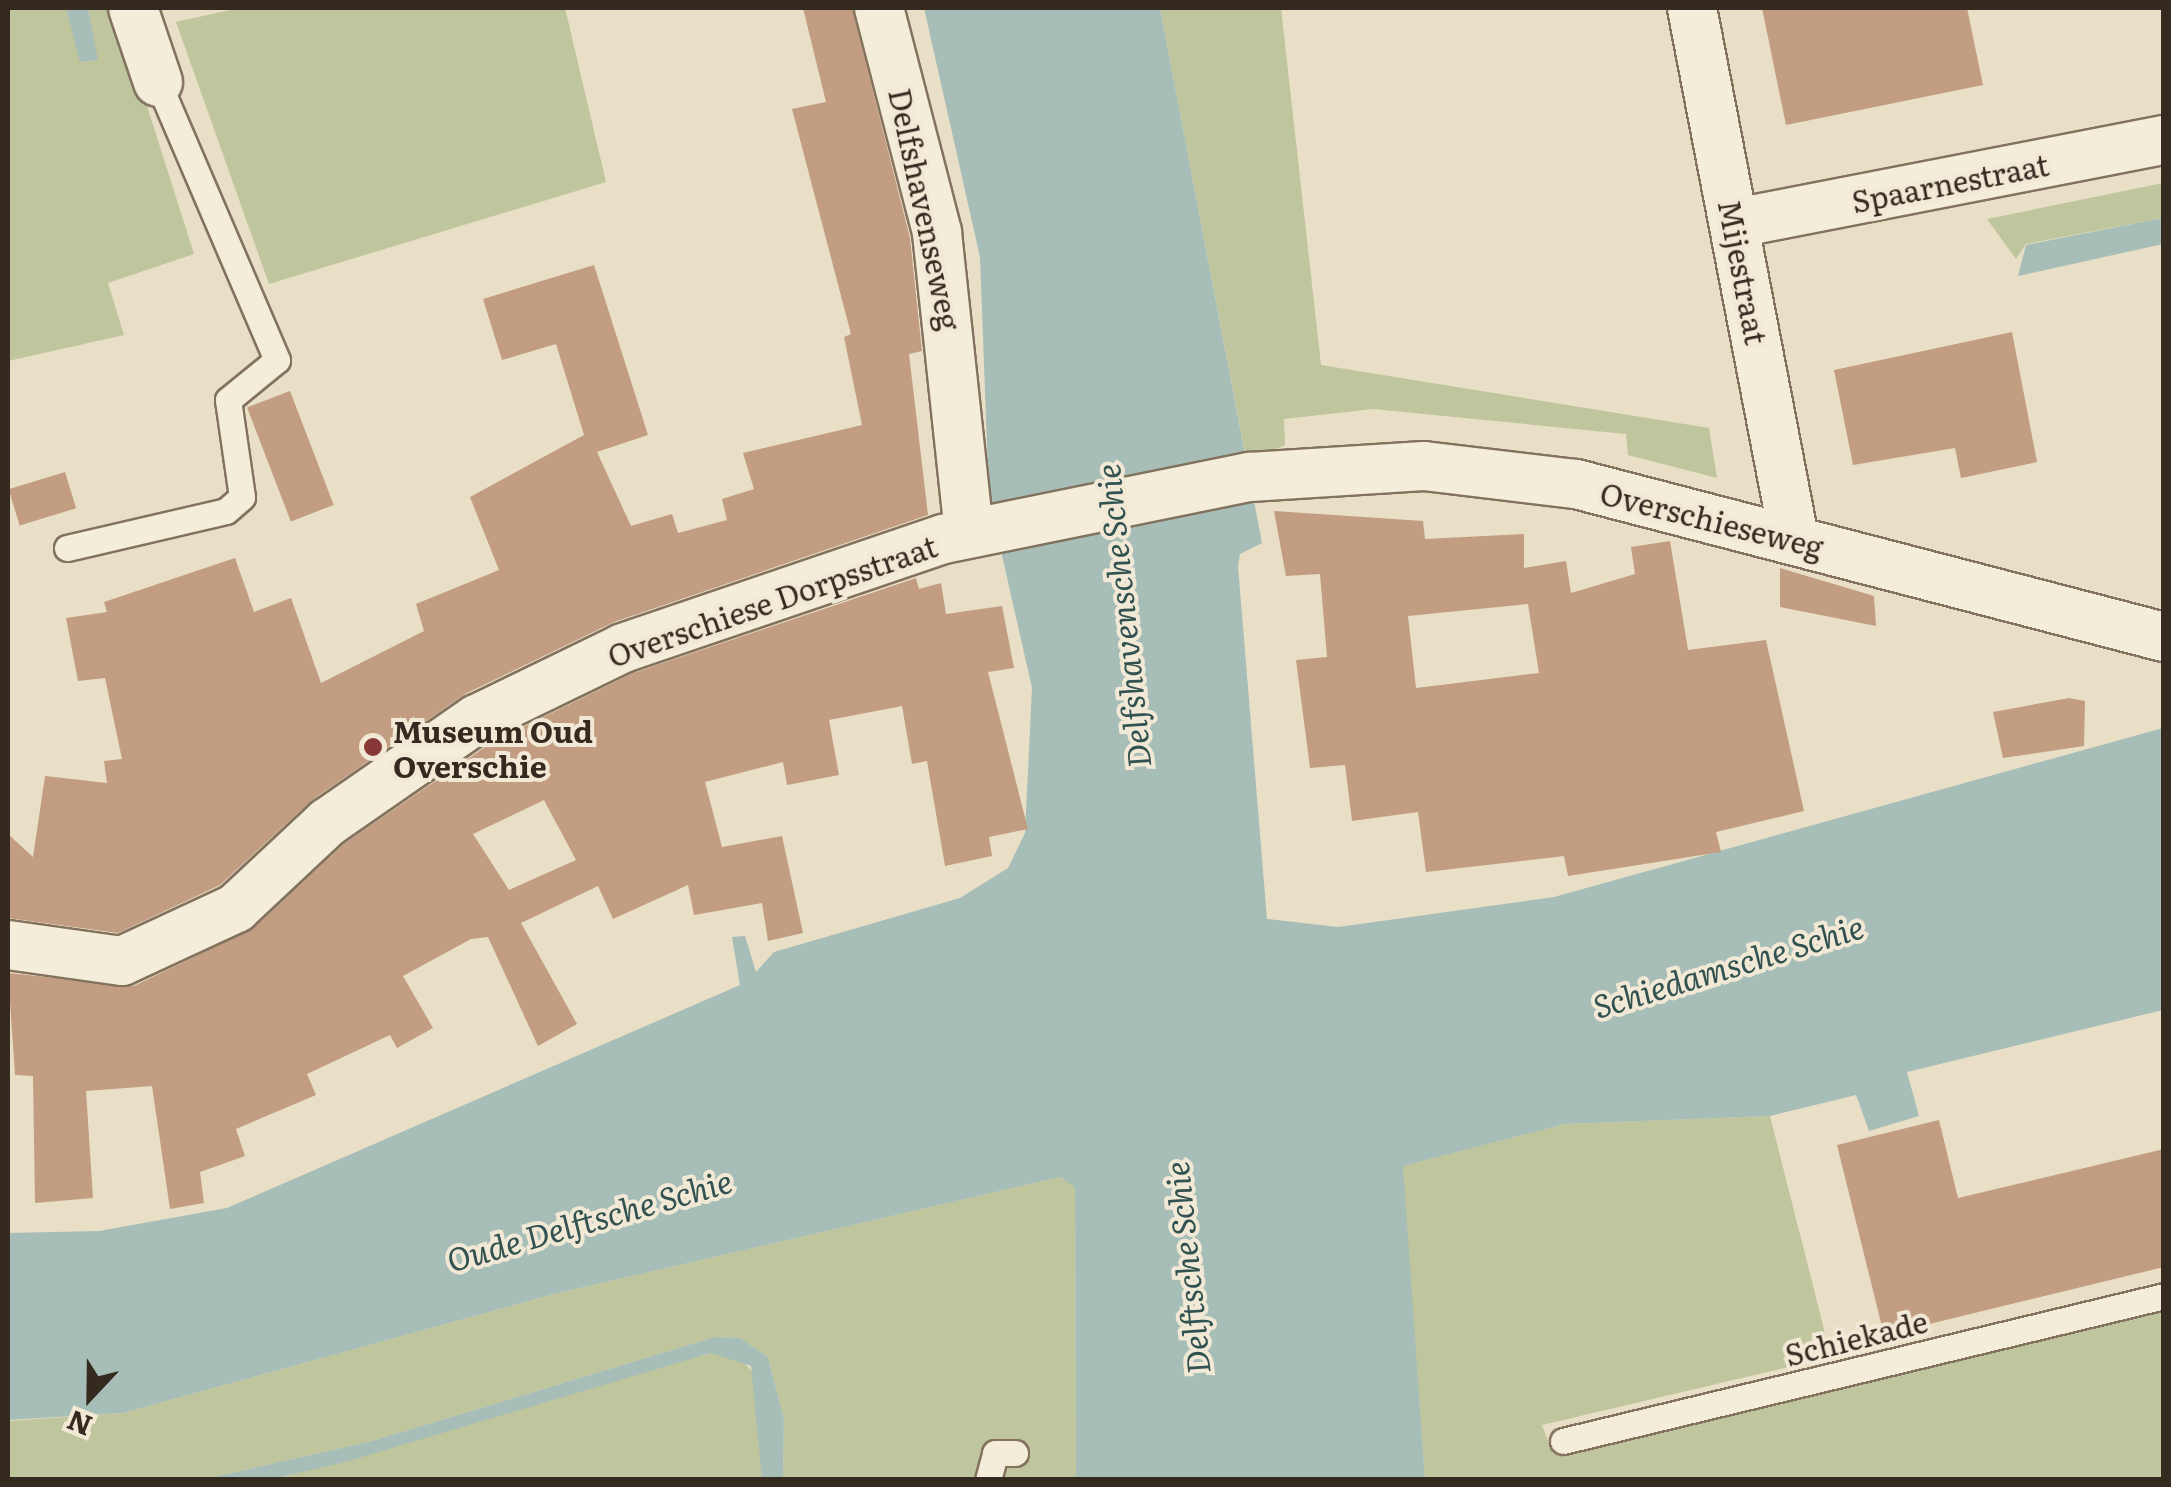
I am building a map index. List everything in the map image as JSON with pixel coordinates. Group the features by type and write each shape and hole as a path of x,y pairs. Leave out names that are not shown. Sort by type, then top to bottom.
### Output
{"street":[{"path":"134,8 158,82"},
{"name":"Delfshavenseweg","path":"879,8 937,233 981,530"},
{"name":"Mijestraat","path":"1692,8 1794,538"},
{"name":"Spaarnestraat","path":"1736,223 2164,140"},
{"name":"Overschieseweg","path":"981,530 1250,477 1424,466 1576,484 2164,638"},
{"name":"Overschiese Dorpsstraat","path":"8,946 122,961 236,908 328,822 477,719 624,648 981,530"}],"lane":[{"path":"66,548 226,511 242,497 228,400 277,360 158,82"},
{"name":"Schiekade","path":"1563,1441 2164,1296"},
{"path":"988,1480 995,1452 1015,1453"}],"green space":[{"path":"8,8 66,8 81,62 97,60 88,8 116,8 194,254 108,283 124,335 8,361"},
{"path":"239,8 565,8 606,182 269,284 176,22"},
{"path":"1160,8 1281,8 1321,365 1709,428 1717,478 1628,455 1626,434 1373,409 1284,419 1285,445 1247,463"},
{"path":"2163,183 2163,218 2026,244 2016,259 1987,219"},
{"path":"1770,1116 1831,1357 1542,1425 1553,1454 2163,1303 2163,1479 1425,1479 1402,1166 1565,1124"},
{"path":"1060,1177 1075,1186 1076,1479 783,1479 784,1419 768,1357 740,1338 715,1337 372,1441 205,1479 8,1479 8,1421 123,1413 554,1294"},
{"path":"711,1353 739,1356 757,1378 762,1479 273,1480"}],"water":[{"path":"66,8 88,8 98,60 80,62"},
{"path":"924,8 1160,8 1262,543 1240,554 1238,566 1267,919 1338,927 1554,897 2163,728 2163,1010 1907,1072 1919,1116 1869,1131 1856,1095 1770,1116 1565,1124 1403,1166 1425,1479 1076,1479 1075,1187 1060,1177 554,1294 123,1413 8,1420 8,1233 99,1231 227,1208 740,985 732,937 745,936 756,972 774,952 960,898 1008,868 1025,833 1032,688 989,498 980,257"},
{"path":"2163,218 2163,244 2018,276 2026,245"},
{"path":"715,1337 740,1338 768,1357 784,1419 783,1479 762,1479 751,1366 711,1353 345,1462 273,1479 205,1479 372,1441"}],"building":[{"path":"803,8 852,8 910,238 922,351 909,354 928,515 614,622 465,694 312,800 220,885 118,933 8,918 8,834 33,857 45,776 107,783 104,761 122,759 105,678 78,681 66,618 107,612 104,602 235,558 254,612 291,598 321,683 424,631 416,604 499,570 470,497 584,435 556,344 502,360 483,299 594,265 648,435 597,452 631,526 672,514 678,533 727,520 722,499 754,489 743,453 862,425 844,337 851,334 792,109 826,102"},
{"path":"1762,8 1967,8 1983,85 1786,125"},
{"path":"2012,332 2037,462 1961,478 1955,448 1853,465 1834,370"},
{"path":"290,391 334,505 291,521 247,407"},
{"path":"65,472 76,508 20,526 9,489"},
{"path":"1274,511 1423,521 1425,539 1524,534 1524,568 1566,561 1571,593 1635,574 1631,547 1670,541 1688,650 1766,640 1804,811 1716,832 1721,852 1568,876 1564,856 1426,872 1418,812 1352,821 1345,765 1310,768 1296,660 1327,657 1320,574 1286,576","holes":["1528,604 1539,673 1416,688 1408,616"]},
{"path":"1780,568 1874,596 1876,626 1780,607"},
{"path":"916,578 919,589 941,583 946,614 1002,606 1014,668 988,672 1028,829 989,837 992,856 945,866 927,761 912,764 902,706 829,720 839,775 787,785 783,762 705,782 722,847 782,836 803,933 768,941 762,903 694,915 688,885 613,919 598,886 521,923 577,1024 538,1046 488,937 471,939 403,976 433,1028 397,1048 390,1035 307,1074 316,1095 236,1129 245,1156 200,1172 204,1203 170,1209 152,1086 86,1091 93,1198 35,1203 33,1076 15,1075 8,973 134,986 254,928 345,843 491,743 633,673","holes":["544,800 576,860 509,890 473,834"]},
{"path":"2069,698 2085,701 2084,746 2003,758 1993,712"},
{"path":"1939,1120 1958,1198 2164,1149 2164,1267 1884,1335 1837,1145"}],"place":[{"name":"Museum Oud Overschie","path":"373,747"}],"water label":[{"name":"Delfshavensche Schie","path":"1122,616"},
{"name":"Schiedamsche Schie","path":"1728,965"},
{"name":"Oude Delftsche Schie","path":"589,1219"},
{"name":"Delftsche Schie","path":"1186,1268"}]}
